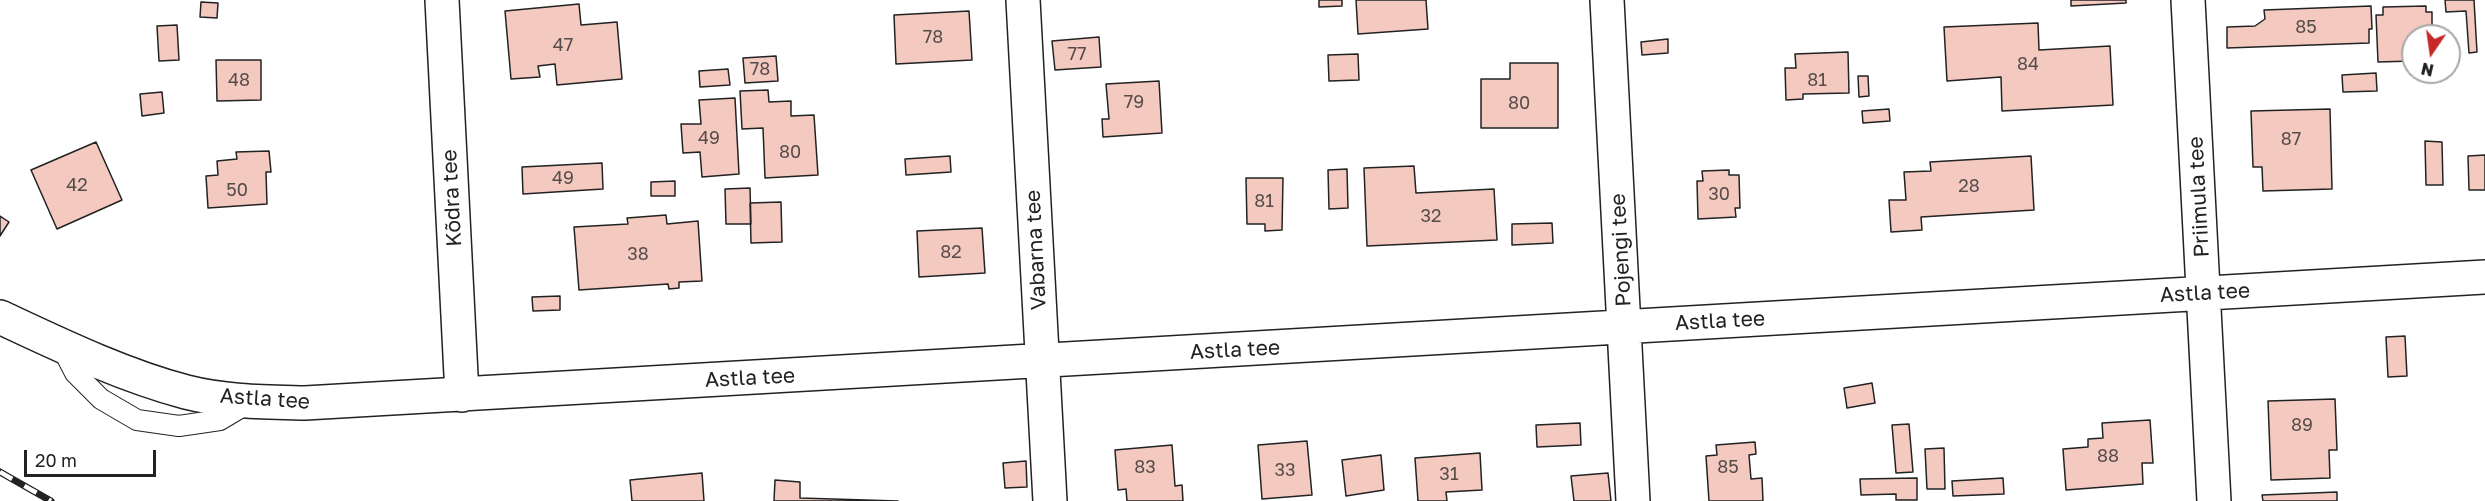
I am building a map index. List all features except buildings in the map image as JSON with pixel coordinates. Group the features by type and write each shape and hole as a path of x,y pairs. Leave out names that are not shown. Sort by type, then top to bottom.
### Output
{"street":[{"name":"Kõdra tee","path":"442,0 462,396"},
{"name":"Vabarna tee","path":"1023,0 1050,501"},
{"name":"Pojengi tee","path":"1607,0 1633,501"},
{"name":"Priimula tee","path":"2188,0 2214,501"},
{"name":"Astla tee","path":"0,317 109,366 187,392 251,402 304,403 462,396 2485,277"}],"lane":[{"path":"61,346 75,373 101,399 137,420 179,426 220,420 251,402"}],"railway":[{"path":"0,472 51,501"}]}
